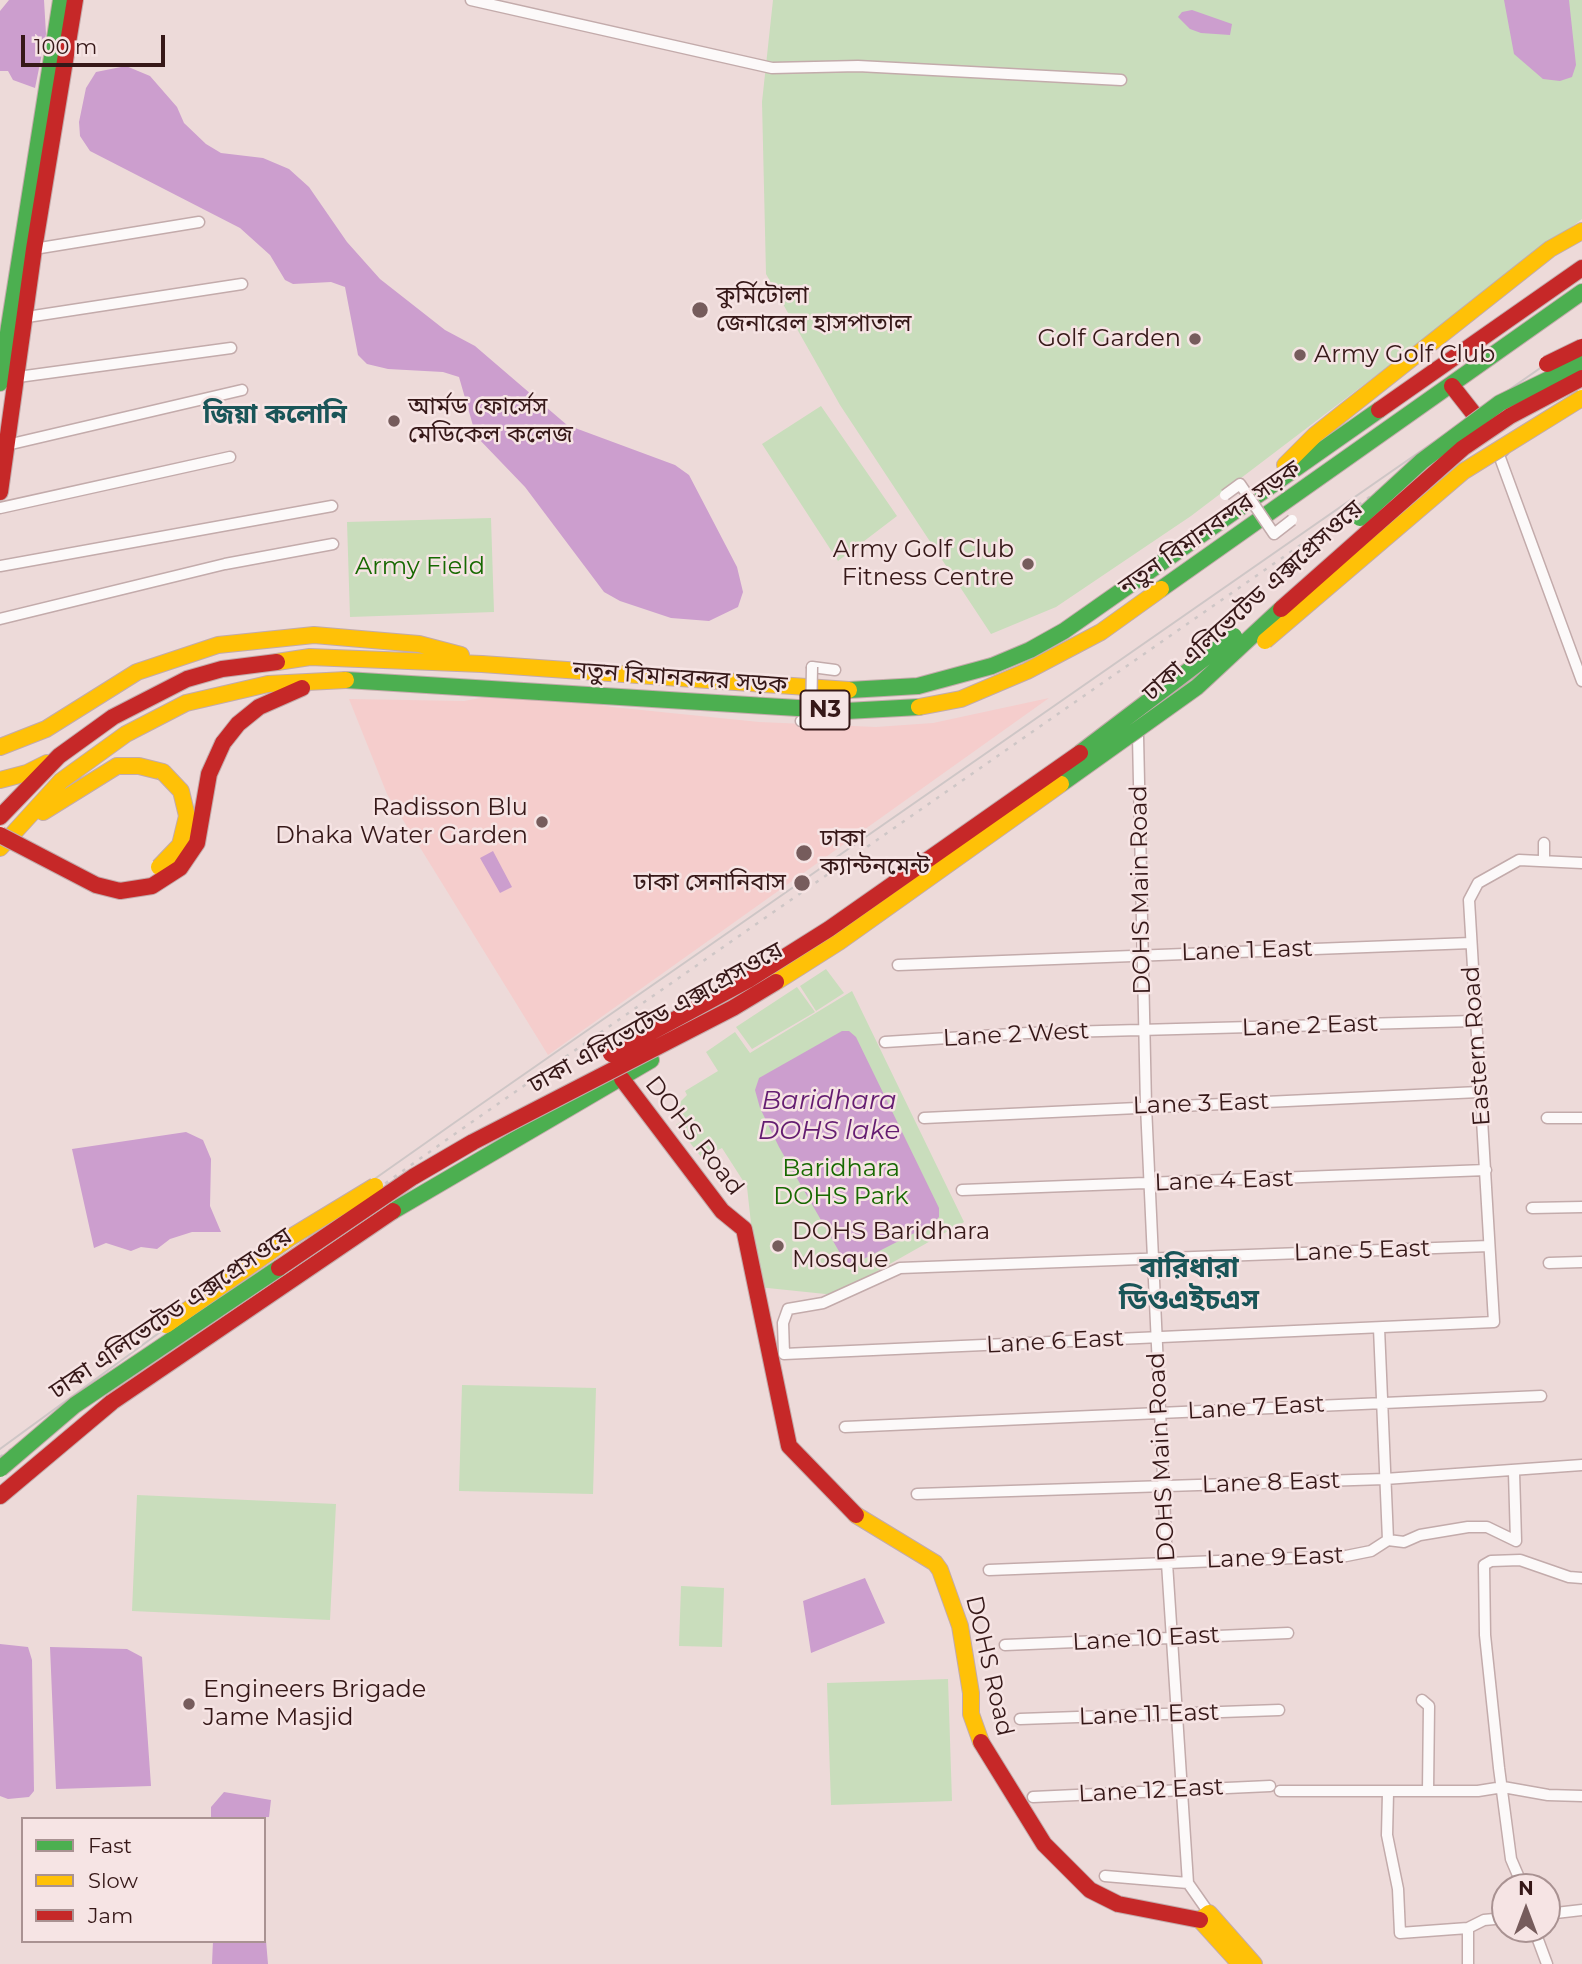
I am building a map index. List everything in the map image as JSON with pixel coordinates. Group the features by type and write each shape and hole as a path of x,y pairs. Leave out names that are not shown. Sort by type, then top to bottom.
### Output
{"main road":[{"path":"0,383 61,0"},
{"path":"0,492 27,317 34,249 75,0"},
{"path":"1256,497 1315,435 1550,249 1582,231"},
{"name":"নতুন বিমানবন্দর সড়ক","path":"0,820 59,756 146,697 187,679 222,669 310,657 482,664 659,679 852,690 897,689 956,678 1030,650 1064,631 1582,268"},
{"name":"নতুন বিমানবন্দর সড়ক","path":"0,848 61,780 125,734 186,703 268,684 334,679 657,701 883,711 941,704 995,686 1101,632 1582,292"},
{"path":"1539,323 1582,303"},
{"path":"1500,403 1529,374 1582,347"},
{"name":"ঢাকা এলিভেটেড এক্সপ্রেসওয়ে","path":"0,1451 60,1399 292,1237 449,1142 748,980 841,921 1128,719 1214,652 1246,626 1422,461 1500,403 1582,363"},
{"name":"ঢাকা এলিভেটেড এক্সপ্রেসওয়ে","path":"0,1469 75,1405 413,1177 473,1142 733,1008 839,942 1197,687 1439,467 1510,416 1582,378"},
{"path":"0,1496 112,1402 341,1244 405,1203 622,1079 1138,736 1305,599 1499,455 1481,421 1452,386"},
{"path":"1197,687 1214,680 1289,622 1464,471 1582,398"},
{"path":"0,747 46,729 137,672 194,651 274,637 314,635 391,640 443,649 482,664"},
{"path":"0,835 96,885 120,891 152,886 180,868 197,844 208,774 223,743 247,716 270,700 334,679"},
{"path":"657,701 659,679"},
{"path":"0,780 27,773 59,756"},
{"path":"0,820 108,875 125,877 146,873 163,865 176,852 186,830 187,816 181,791 163,772 139,766 117,766 25,820"},
{"name":"DOHS Road","path":"622,1079 722,1211 744,1229 785,1439 789,1446 861,1520 935,1563 940,1570 960,1626 971,1693 971,1714 983,1749 1044,1844 1090,1890 1118,1903 1204,1916"},
{"path":"1204,1916 1240,1964"},
{"path":"1204,1916 1254,1964"}],"street":[{"path":"471,0 772,68 859,66 1121,80"},
{"path":"34,249 199,222"},
{"path":"27,317 242,284"},
{"path":"18,377 231,348"},
{"path":"7,445 242,390"},
{"path":"1582,405 1499,455 1582,681"},
{"path":"0,508 230,457"},
{"path":"1225,495 1240,484 1273,534 1292,520"},
{"path":"0,566 332,506"},
{"path":"0,619 225,564 333,544"},
{"path":"806,722 813,667 835,670"},
{"name":"DOHS Main Road","path":"1138,736 1146,1106 1163,1412 1175,1714 1188,1883"},
{"path":"1544,842 1544,859"},
{"name":"Eastern Road","path":"1494,1322 1474,1020 1469,900 1478,883 1513,863 1544,859 1582,863"},
{"name":"Lane 1 East","path":"898,965 1471,943"},
{"name":"Lane 2 East","path":"1146,1031 1474,1020"},
{"name":"Lane 2 West","path":"886,1042 1028,1033 1146,1031"},
{"name":"Lane 3 East","path":"924,1118 1479,1093"},
{"path":"1547,1118 1582,1118"},
{"name":"Lane 4 East","path":"962,1190 1486,1170"},
{"path":"1532,1208 1582,1207"},
{"name":"Lane 5 East","path":"784,1354 782,1323 788,1309 823,1303 900,1268 1489,1247"},
{"path":"1549,1263 1582,1262"},
{"name":"Lane 6 East","path":"784,1354 1494,1322"},
{"path":"1378,1328 1388,1540"},
{"name":"Lane 7 East","path":"845,1427 1541,1396"},
{"name":"Lane 8 East","path":"917,1494 1385,1479 1514,1472 1582,1465"},
{"name":"Lane 9 East","path":"989,1570 1346,1556 1371,1551 1388,1540 1404,1542 1420,1535 1468,1527 1486,1527 1516,1541 1514,1472"},
{"path":"1517,1873 1511,1859 1485,1634 1484,1564 1520,1560 1570,1577 1582,1578"},
{"name":"Lane 10 East","path":"1005,1645 1288,1633"},
{"path":"1422,1700 1429,1706 1428,1791"},
{"name":"Lane 11 East","path":"1020,1719 1279,1710"},
{"name":"Lane 12 East","path":"1033,1797 1275,1788 1388,1793 1478,1791 1503,1787 1548,1795 1582,1796"},
{"path":"1388,1793 1387,1835 1398,1889 1400,1933 1468,1928 1491,1919"},
{"path":"1105,1876 1174,1884 1188,1883 1204,1916"},
{"path":"1561,1912 1582,1910"},
{"path":"1468,1928 1468,1964"},
{"path":"1539,1943 1547,1964"}],"shaded area":[{"path":"524,690 612,707 759,722 876,727 933,723 1049,698 548,1055 387,794 349,699 464,701"}],"green space":[{"path":"773,0 1582,0 1582,219 1191,516 1056,607 991,634 840,405 766,274 762,102"},
{"path":"821,406 897,516 838,561 762,444"},
{"name":"Army Field","path":"491,518 494,612 350,617 347,522"},
{"path":"826,969 844,993 816,1011 800,986"},
{"path":"797,987 815,1012 752,1049 736,1027"},
{"name":"Baridhara DOHS Park","path":"852,991 964,1222 835,1295 758,1287 747,1187 722,1148 702,1158 676,1125 682,1121 674,1108 687,1095 685,1091 718,1071 706,1052 735,1032 750,1053"},
{"path":"462,1385 596,1388 593,1494 459,1491"},
{"path":"137,1495 336,1504 330,1620 132,1611"},
{"path":"681,1586 724,1588 722,1647 679,1646"},
{"path":"948,1679 952,1801 831,1805 827,1683"}],"water":[{"path":"9,0 44,0 46,34 35,88 13,80 8,71 0,71 0,11"},
{"path":"1504,0 1569,0 1576,65 1572,77 1560,81 1543,79 1514,54"},
{"path":"1192,10 1232,24 1230,35 1201,33 1190,29 1178,17 1182,12"},
{"path":"126,66 150,76 177,107 184,123 206,144 221,153 263,158 289,169 309,187 347,242 380,279 445,330 475,346 567,425 675,465 689,475 737,567 743,592 738,607 709,621 671,618 620,601 604,592 525,487 476,436 459,377 443,372 388,369 367,364 358,355 345,287 331,282 293,284 285,280 270,255 240,228 90,151 80,136 79,122 86,88 96,72"},
{"path":"493,851 512,887 500,893 480,858"},
{"name":"Baridhara DOHS lake","path":"842,1031 849,1031 856,1037 939,1208 939,1217 932,1224 848,1267 779,1147 760,1108 755,1090 759,1078"},
{"path":"186,1132 203,1140 211,1159 210,1206 221,1232 192,1232 170,1239 157,1249 141,1247 131,1251 106,1243 94,1248 72,1149"},
{"path":"865,1578 885,1623 811,1653 803,1601"},
{"path":"0,1644 28,1647 32,1660 34,1791 29,1797 8,1799 0,1796"},
{"path":"50,1647 127,1649 142,1657 151,1786 56,1789"},
{"path":"224,1792 271,1800 269,1817 211,1817 211,1807"},
{"path":"266,1940 268,1964 212,1964 213,1943 266,1943"}],"tram line":[{"path":"0,1449 248,1268 454,1123 1582,339"}],"railway":[{"path":"0,1457 459,1131 1582,349"}],"traffic: fast":[{"path":"0,383 61,0"},
{"path":"1161,589 1582,292"},
{"path":"1360,518 1422,461 1500,403 1582,363"},
{"path":"849,690 918,686 992,666 1030,650 1064,631 1379,410"},
{"path":"1061,784 1197,687 1281,609"},
{"path":"1080,753 1234,636"},
{"path":"346,680 846,711 919,707"},
{"path":"393,1211 651,1060"},
{"path":"0,1469 75,1405 279,1268"}],"traffic: slow":[{"path":"1285,465 1315,435 1550,249 1582,231"},
{"path":"1265,641 1464,471 1582,398"},
{"path":"919,707 961,699 1027,671 1101,632 1161,589"},
{"path":"0,747 46,729 137,672 218,645 314,635 419,644 461,655"},
{"path":"277,662 310,657 482,664 849,690"},
{"path":"0,848 61,781 126,734 186,703 268,684 346,680"},
{"path":"0,780 27,773 47,763"},
{"path":"43,812 117,766 139,766 163,772"},
{"path":"159,867 180,845 187,816 181,791 163,772"},
{"path":"776,982 839,942 1061,784"},
{"path":"166,1325 291,1237 375,1186"},
{"path":"856,1515 935,1563 940,1570 960,1626 971,1693 971,1714 981,1742"},
{"path":"1200,1920 1209,1913 1254,1964"},
{"path":"1200,1920 1240,1964"}],"traffic: jam":[{"path":"0,492 34,249 75,0"},
{"path":"1379,410 1582,268"},
{"path":"1547,364 1582,347"},
{"path":"1281,609 1463,448 1510,416 1582,378"},
{"path":"1452,386 1485,428"},
{"path":"0,817 59,756 113,717 187,679 222,669 277,662"},
{"path":"223,743 238,724 259,707 302,688"},
{"path":"0,835 96,885 120,891 152,886 180,868 197,843 209,774 223,743"},
{"path":"611,1054 748,980 829,929 1080,753"},
{"path":"279,1268 413,1177 473,1142 733,1008 776,982"},
{"path":"622,1079 722,1211 744,1229 789,1446 856,1515"},
{"path":"0,1496 112,1402 393,1211"},
{"path":"981,1742 1044,1844 1090,1890 1118,1904 1200,1920"}],"place":[{"name":"কুর্মিটোলা জেনারেল হাসপাতাল","path":"700,310"},
{"name":"Golf Garden","path":"1195,339"},
{"name":"Army Golf Club","path":"1300,355"},
{"name":"আর্মড ফোর্সেস মেডিকেল কলেজ","path":"394,421"},
{"name":"Army Golf Club Fitness Centre","path":"1028,564"},
{"name":"Radisson Blu Dhaka Water Garden","path":"542,822"},
{"name":"ঢাকা ক্যান্টনমেন্ট","path":"804,853"},
{"name":"ঢাকা সেনানিবাস","path":"802,883"},
{"name":"DOHS Baridhara Mosque","path":"778,1246"},
{"name":"Engineers Brigade Jame Masjid","path":"189,1704"}],"district":[{"name":"জিয়া কলোনি","path":"275,415"},
{"name":"বারিধারা ডিওএইচএস","path":"1189,1285"}]}
